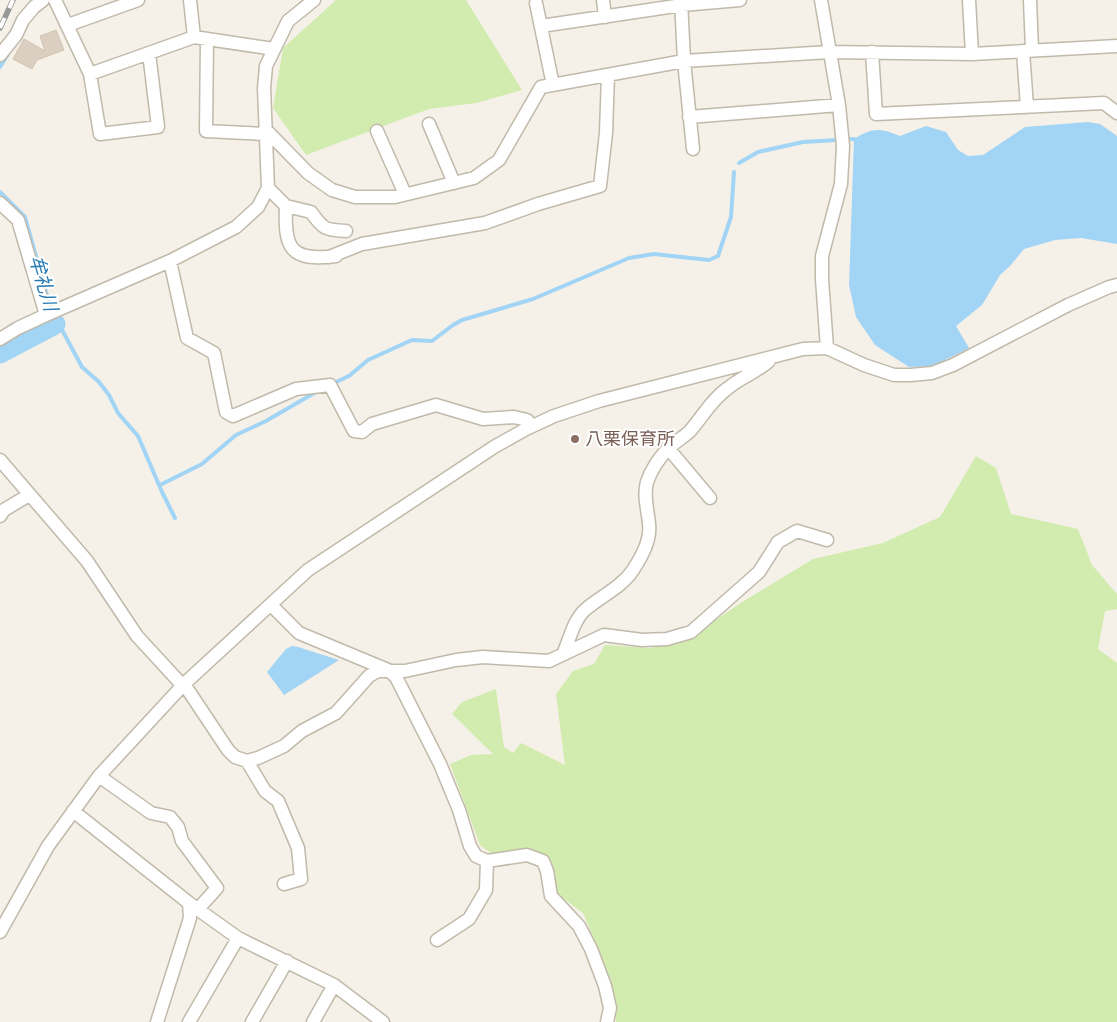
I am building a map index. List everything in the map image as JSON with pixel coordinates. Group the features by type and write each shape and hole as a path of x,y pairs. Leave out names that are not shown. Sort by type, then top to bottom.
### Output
{"street":[{"path":"0,54 16,34 23,20 43,0"},
{"path":"68,25 138,0"},
{"path":"190,0 194,37"},
{"path":"0,338 46,315 170,261 236,227 258,207 268,188 264,88 266,66 288,21 314,0"},
{"path":"602,0 605,17"},
{"path":"541,26 682,3 740,0"},
{"path":"821,0 839,104 843,146 841,184 822,256 827,348"},
{"path":"970,0 972,54"},
{"path":"1027,107 1030,0"},
{"path":"56,2 90,74 100,134 158,127 149,53"},
{"path":"536,3 553,85"},
{"path":"682,3 684,61 693,149"},
{"path":"90,74 194,37 274,49"},
{"path":"207,39 206,131 265,131 308,173 332,190 355,197 395,197 474,178 499,160 541,87 684,61 829,52 972,54 1117,46"},
{"path":"872,52 876,114 1104,103 1117,113"},
{"path":"329,257 362,244 485,223 538,204 600,186 606,133 608,75"},
{"path":"690,117 839,104"},
{"path":"429,124 454,183"},
{"path":"377,131 405,194"},
{"path":"268,188 286,206 311,212 318,223 328,230 346,231"},
{"path":"0,203 18,220 46,315"},
{"path":"286,206 285,223 288,244 297,254 308,258 329,257 390,248"},
{"path":"170,261 188,338 214,353 226,412 233,416 296,389 330,385 354,431 362,432 372,424 436,405 483,419 514,417 528,420 532,426"},
{"path":"0,932 48,846 99,776 184,685 272,606 308,570 494,447 554,416 599,402 804,349 827,348 864,365 894,375 932,373 953,365 1068,304 1109,286 1117,285"},
{"path":"564,652 581,615 586,609 612,591 632,571 646,545 650,526 645,498 647,483 658,461 668,448 689,432 725,389 763,366 774,356"},
{"path":"668,448 710,498"},
{"path":"0,460 87,561 137,636 184,685 228,750 235,758 247,761 284,746 302,731 336,713 369,676 378,671 405,671 456,660 483,658 549,661 564,652 604,635 642,640 668,639 691,632 759,572 778,542 797,531 826,540"},
{"path":"0,516 4,510 29,495"},
{"path":"272,606 298,633 388,670 396,677 440,764 459,810 470,846 476,856 487,861 526,855 535,856 543,861 547,871 551,896 579,926 591,949 605,986 610,1008 608,1022"},
{"path":"247,761 265,791 278,800 298,848 301,878 284,884"},
{"path":"99,776 151,813 170,817 178,828 182,841 217,888 193,906 157,1022"},
{"path":"73,811 193,906 238,938 334,986 377,1020"},
{"path":"437,940 469,919 486,890 487,861"},
{"path":"189,1022 238,938"},
{"path":"252,1022 287,961"},
{"path":"313,1022 334,986"}],"green space":[{"path":"336,0 466,0 522,90 476,103 429,109 306,155 273,108 283,48"},
{"path":"976,456 996,468 1011,514 1078,529 1092,565 1117,594 1117,609 1105,611 1098,649 1117,663 1117,1022 616,1022 611,980 583,913 556,893 531,851 491,853 480,845 450,764 471,755 493,754 452,714 462,702 496,689 504,747 513,753 521,743 565,765 556,694 573,671 594,664 605,645 651,648 691,637 739,604 813,559 883,543 940,517"}],"water":[{"path":"1088,122 1100,124 1117,136 1117,244 1081,238 1055,240 1024,249 1000,275 982,305 956,326 969,348 933,366 909,367 875,345 856,317 849,285 854,139 866,132 877,130 887,131 900,136 926,126 946,132 958,150 968,156 983,155 1025,127"},
{"path":"292,646 339,660 284,695 267,672 286,649"}],"building":[{"path":"56,30 64,50 37,60 32,69 13,59 24,39 45,51 40,36"}],"waterway":[{"name":"牟礼川","path":"0,67 8,54"},
{"path":"739,163 758,152 803,142 854,139"},
{"path":"334,383 349,376 368,360 412,340 432,341 462,320 533,299 629,258 654,254 709,260 718,256 731,217 734,172"},
{"path":"0,192 25,217 55,324 60,326 82,367 99,382 109,395 118,413 138,436 175,518"},
{"name":"牟礼川","path":"0,353 55,324"},
{"path":"160,485 202,464 236,435 266,421 316,392"}],"railway":[{"path":"0,28 13,0"}],"place":[{"name":"八栗保育所","path":"575,439"}]}
